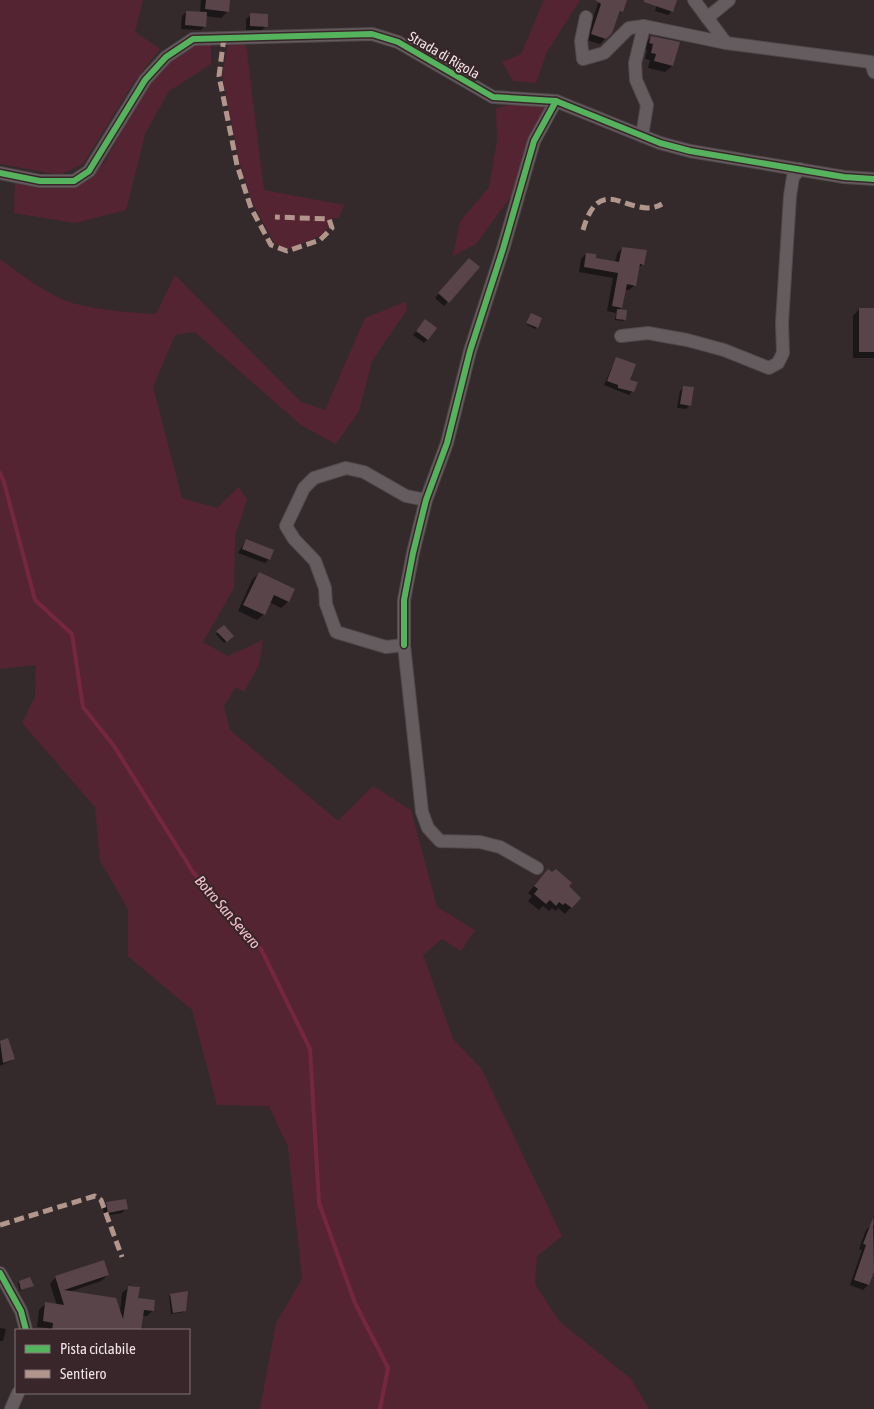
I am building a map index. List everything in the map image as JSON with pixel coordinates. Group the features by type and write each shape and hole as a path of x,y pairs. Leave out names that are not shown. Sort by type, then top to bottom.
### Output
{"street":[{"path":"694,0 726,42"},
{"path":"707,18 729,0"},
{"path":"586,16 580,41 583,58 604,53 629,28 644,26 726,42 871,62 874,72"},
{"path":"642,136 647,104 636,80 635,63 644,26"},
{"name":"Strada di Rigola","path":"0,173 40,182 74,181 89,171 145,80 166,57 193,39 372,34 398,42 493,97 556,101 642,136 690,150 844,177 874,179"},
{"path":"537,868 500,847 480,842 440,841 428,828 422,812 404,645 404,600 426,500 447,443 470,351 503,249 534,141 548,112 556,101"},
{"path":"621,336 648,333 724,350 769,368 778,363 782,353 790,196 793,177 800,169"},
{"path":"404,645 386,647 336,632 326,604 325,588 315,561 294,540 286,526 304,488 314,478 346,468 364,472 406,496 426,500"},
{"path":"0,1274 21,1310 26,1329"},
{"path":"11,1409 18,1394"}],"shaded area":[{"path":"0,0 143,0 135,32 160,49 134,82 83,164 60,175 0,164"},
{"path":"544,0 580,0 546,54 536,83 513,81 502,62 521,54"},
{"path":"195,41 211,44 211,64 169,91 145,134 126,210 75,223 14,213 15,182 62,187 88,181 106,160 152,76"},
{"path":"228,44 246,45 264,190 344,205 339,218 333,218 324,234 289,249 275,244 253,204 239,161 222,75"},
{"path":"524,102 547,106 514,192 476,244 453,256 460,222 489,187 497,141 496,108"},
{"path":"0,259 36,285 57,297 76,304 126,312 156,314 175,275 301,402 325,410 365,318 405,302 407,310 372,361 359,411 336,444 301,425 195,332 175,335 153,387 182,498 217,508 239,487 247,500 235,536 234,588 203,642 228,656 263,640 259,665 244,692 236,687 224,706 230,730 338,821 373,786 411,810 437,907 475,930 461,951 442,939 423,955 453,1039 481,1068 562,1236 537,1256 535,1284 559,1321 631,1379 649,1409 260,1409 276,1323 302,1279 288,1147 269,1106 217,1105 192,1010 128,956 128,909 100,861 95,807 22,723 35,697 36,665 0,669"}],"building":[{"path":"206,0 230,0 229,12 205,9"},
{"path":"595,0 627,0 623,12 620,11 612,33 606,39 591,34 601,4"},
{"path":"644,0 677,0 673,12 644,2"},
{"path":"186,11 207,12 206,27 185,25"},
{"path":"250,13 268,14 268,27 250,26"},
{"path":"651,36 680,42 673,66 654,61 656,54 651,53 653,44 649,43"},
{"path":"622,247 647,250 644,265 640,264 636,286 627,284 622,308 612,306 618,273 584,267 586,253 596,254 596,258 619,262"},
{"path":"469,258 480,267 449,303 438,293"},
{"path":"859,308 874,308 874,352 859,352"},
{"path":"617,309 627,310 626,320 616,319"},
{"path":"531,313 542,318 538,328 526,323"},
{"path":"425,319 437,328 428,340 416,331"},
{"path":"616,357 636,364 630,380 638,382 634,392 618,388 618,385 607,381"},
{"path":"683,386 694,387 691,406 680,404"},
{"path":"246,539 274,550 270,560 242,549"},
{"path":"259,572 295,589 289,602 274,595 265,615 243,605"},
{"path":"224,625 234,636 227,642 216,631"},
{"path":"548,869 552,872 556,869 572,883 569,886 581,898 572,908 565,903 563,905 559,902 556,906 550,900 546,904 534,894 538,889 534,886"},
{"path":"8,1038 15,1059 3,1063 0,1041"},
{"path":"126,1199 128,1209 108,1213 106,1202"},
{"path":"873,1218 874,1272 869,1285 854,1280 866,1245 863,1244"},
{"path":"104,1260 109,1275 64,1290 116,1298 123,1319 128,1286 140,1287 138,1298 155,1300 154,1311 144,1310 141,1329 52,1329 53,1323 43,1321 45,1302 64,1305 55,1276"},
{"path":"30,1277 34,1286 21,1290 19,1281"},
{"path":"188,1291 186,1311 173,1313 170,1294"}],"waterway":[{"name":"Botro San Severo","path":"0,473 35,600 72,634 83,707 114,746 193,872 261,949 310,1049 319,1203 355,1303 388,1368 380,1409"}],"marked path":[{"path":"224,37 219,76 237,165 251,208 271,245 287,251 320,240 332,228 329,219 275,217"},
{"path":"583,230 590,212 599,202 608,199 618,200 639,207 650,208 662,204"},
{"path":"0,1225 95,1196 101,1200 122,1257"}],"cycle path":[{"path":"0,173 40,181 74,181 89,171 145,80 166,57 193,39 372,34 398,42 493,97 556,101 660,143 690,151 844,177 874,179"},
{"path":"404,645 404,600 426,500 447,443 470,351 503,249 534,141 556,101"},
{"path":"0,1273 21,1311 26,1329"}]}
